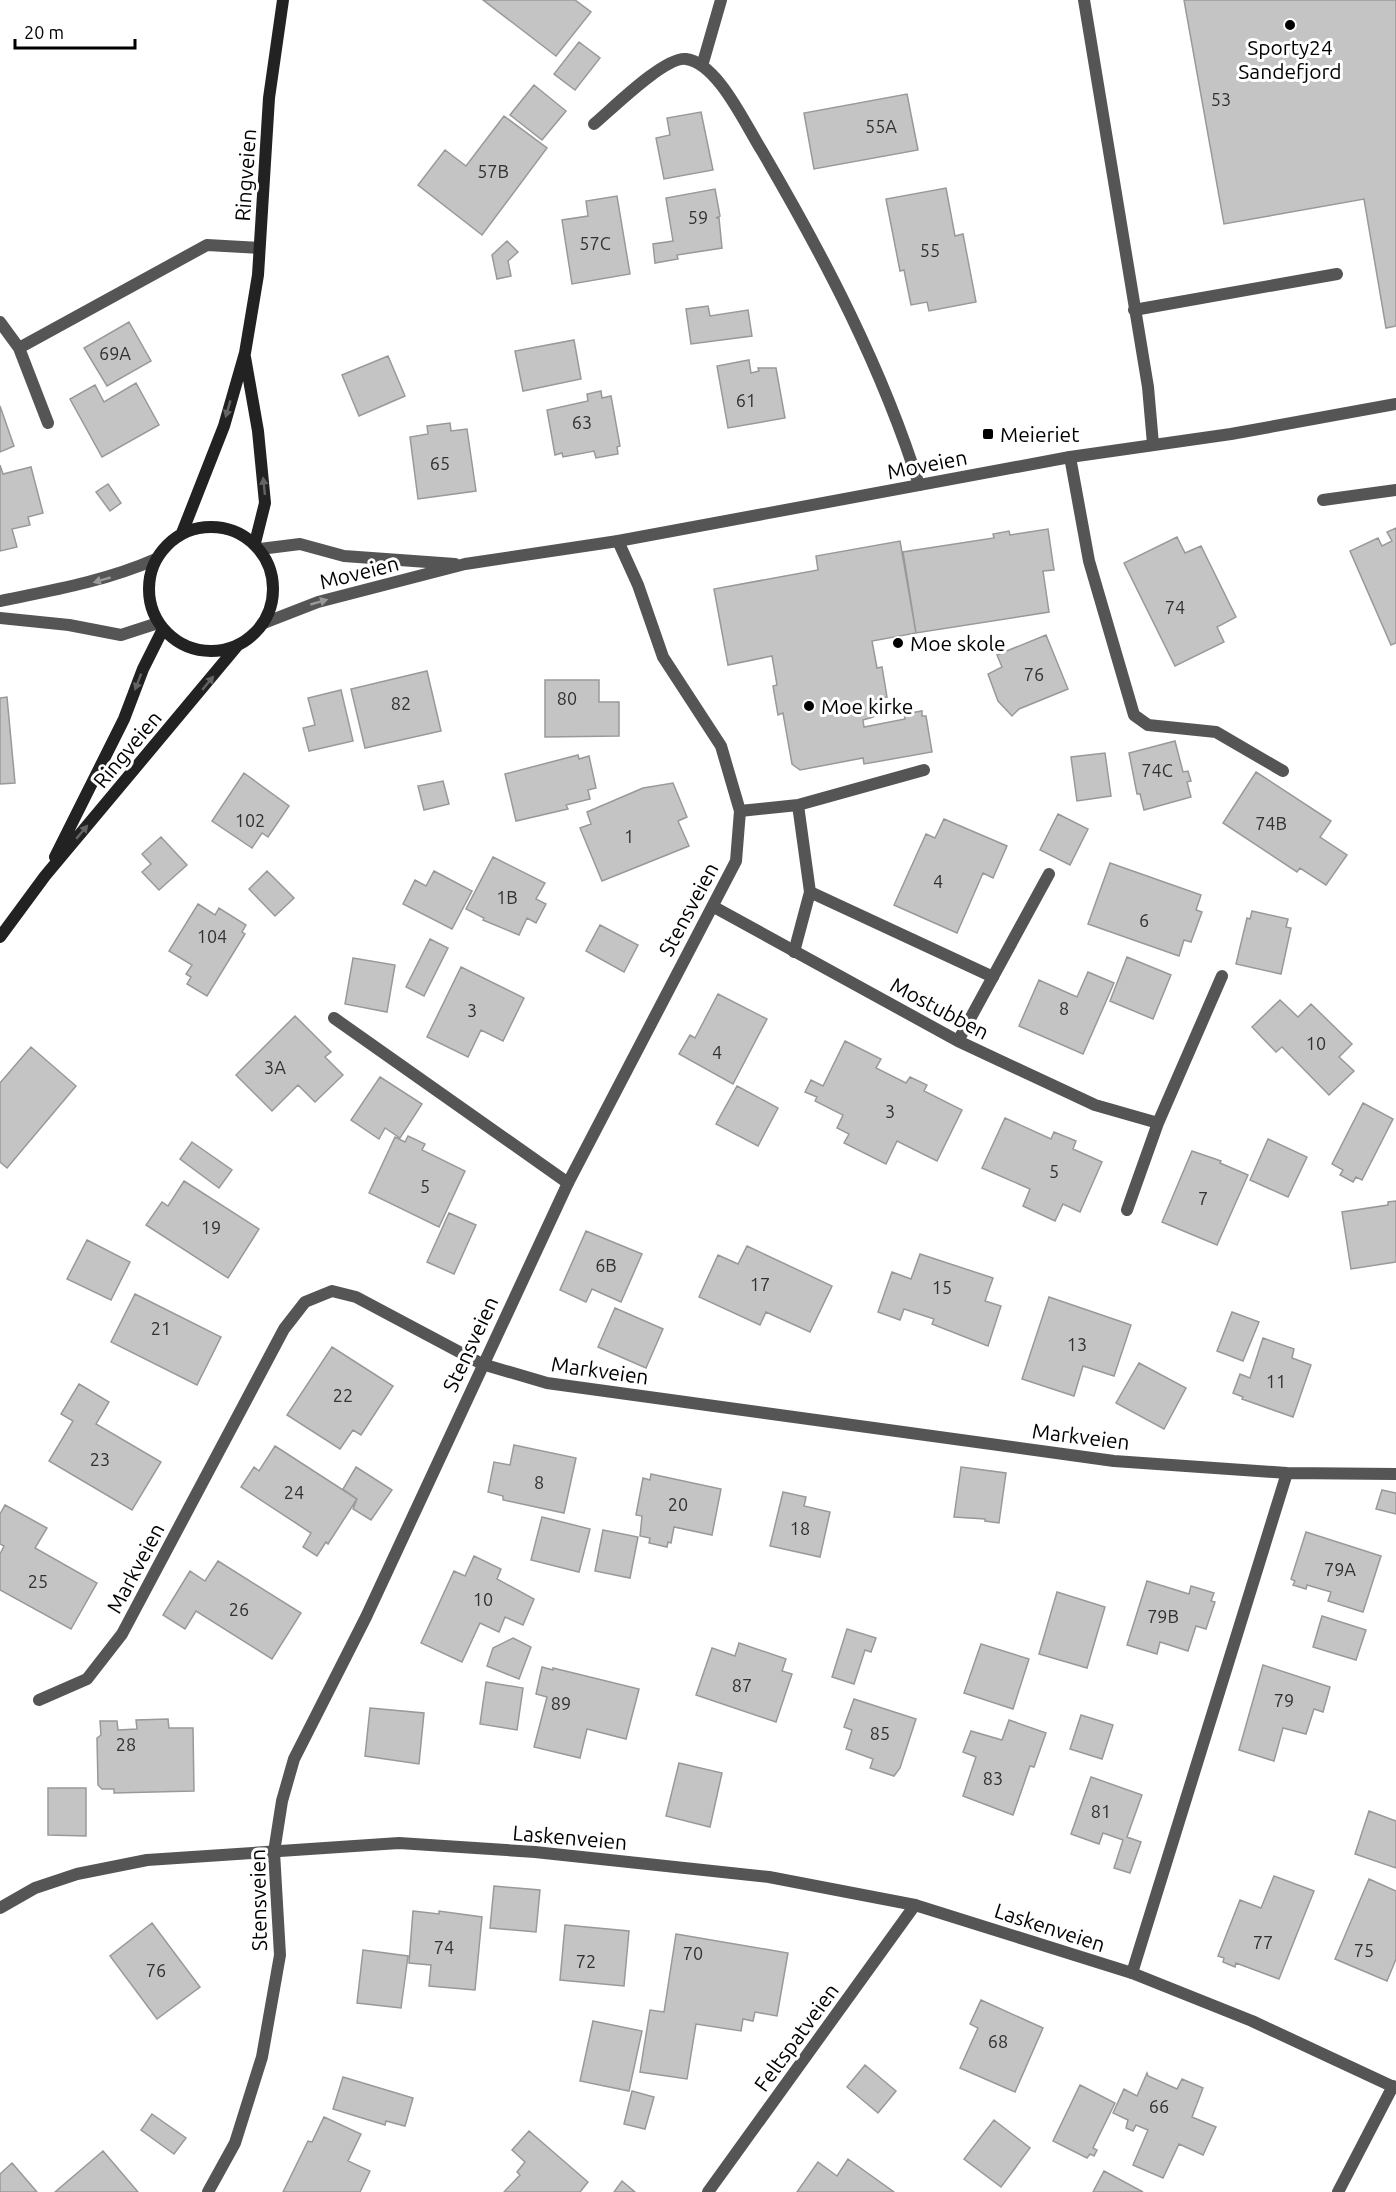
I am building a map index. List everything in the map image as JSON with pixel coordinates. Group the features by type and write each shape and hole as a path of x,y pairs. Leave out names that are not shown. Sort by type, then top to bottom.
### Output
{"main road":[{"name":"Ringveien","path":"182,533 224,426 244,353 258,275 268,98 283,0"},
{"name":"Ringveien","path":"244,353 258,431 266,503 258,546"},
{"path":"220,526 239,532 258,546 270,566 274,585 272,605 264,623 238,645 218,651 197,650 178,642 160,626 151,608 148,591 156,559 167,544 182,533 201,527 220,526"},
{"name":"Ringveien","path":"45,876 124,720 160,626"},
{"name":"Ringveien","path":"0,937 45,876 238,645"}],"street":[{"path":"702,66 721,0"},
{"path":"1084,0 1148,387 1153,444"},
{"path":"594,124 670,61 689,59 711,72 730,98 816,244 894,414 919,485"},
{"path":"19,348 207,245 259,248"},
{"path":"1134,310 1337,274"},
{"path":"0,322 19,348 48,423"},
{"name":"Moveien","path":"264,623 318,602 465,564 618,541 1070,457 1231,434 1396,404"},
{"path":"1070,457 1089,561 1134,715 1148,725 1216,732 1283,771"},
{"path":"1323,500 1396,490"},
{"name":"Stensveien","path":"208,2192 235,2143 262,2057 280,1954 274,1852 282,1801 294,1759 366,1617 568,1183 736,861 740,811 721,746 663,657 638,585 618,541"},
{"name":"Moveien","path":"258,546 300,544 344,556 465,564"},
{"path":"0,601 95,582 156,559"},
{"path":"0,618 69,625 121,635 160,626"},
{"path":"740,811 798,805 924,770"},
{"path":"794,952 810,892 798,805"},
{"path":"958,1041 1049,874"},
{"path":"810,892 993,977"},
{"name":"Mostubben","path":"714,907 958,1041 1095,1105 1158,1123"},
{"path":"1127,1210 1158,1123 1222,976"},
{"path":"334,1017 568,1183"},
{"name":"Markveien","path":"39,1700 87,1679 122,1634 284,1329 305,1302 332,1291 356,1297 482,1364 547,1383 1103,1459 1287,1473 1396,1474"},
{"path":"1132,1973 1287,1473"},
{"name":"Laskenveien","path":"0,1908 35,1888 89,1871 147,1860 399,1843 535,1852 769,1877 915,1905 1132,1973 1252,2021 1395,2087"},
{"name":"Feltspatveien","path":"708,2192 915,1905"},
{"path":"1338,2192 1395,2087"}],"building":[{"path":"483,0 575,0 591,12 556,56"},
{"path":"1184,0 1396,0 1396,326 1386,328 1364,199 1224,224"},
{"path":"579,42 600,58 575,90 554,74"},
{"path":"534,85 566,111 542,140 510,115"},
{"path":"907,94 918,150 814,169 804,113"},
{"path":"701,112 713,170 664,179 656,138 670,135 667,118"},
{"path":"504,116 547,148 482,235 418,185 445,150 466,166"},
{"path":"946,188 955,236 963,234 976,302 929,311 927,302 911,305 904,270 900,271 886,199"},
{"path":"715,189 720,216 716,218 719,218 722,248 677,255 678,259 655,263 653,244 673,241 666,198"},
{"path":"617,196 630,274 572,284 562,220 588,216 586,201"},
{"path":"507,241 518,252 508,261 511,276 497,279 492,255"},
{"path":"708,306 710,316 748,310 752,336 691,344 686,309"},
{"path":"129,322 151,361 107,386 84,348"},
{"path":"574,340 581,379 523,391 515,351"},
{"path":"388,356 405,396 359,416 342,375"},
{"path":"749,360 751,373 759,371 758,368 776,368 785,418 728,428 717,366"},
{"path":"136,383 159,425 102,457 70,399 95,385 104,402"},
{"path":"601,391 602,398 611,396 620,446 617,447 618,454 596,458 594,451 563,457 562,453 555,455 547,410 588,401 587,394"},
{"path":"0,406 14,446 0,452"},
{"path":"450,423 451,431 467,429 476,491 418,499 410,437 428,434 427,426"},
{"path":"0,465 3,474 31,467 43,513 28,517 30,525 12,529 17,547 0,551"},
{"path":"108,484 121,503 110,511 96,492"},
{"path":"1396,528 1396,643 1391,645 1350,551 1378,538 1382,546 1392,541 1387,532"},
{"path":"1048,529 1054,570 1043,571 1049,612 916,633 903,552 994,538 993,534 1009,531 1010,535"},
{"path":"1177,537 1185,553 1201,546 1236,617 1217,627 1224,642 1175,666 1124,563"},
{"path":"900,541 916,633 872,641 877,668 882,667 887,697 879,698 881,708 873,717 863,720 864,727 905,719 904,714 922,711 922,716 926,716 932,752 864,764 863,758 800,770 792,764 783,713 778,715 773,686 777,685 772,656 728,665 714,589 818,570 816,556"},
{"path":"1046,635 1068,689 1019,709 1012,716 998,701 988,674 1002,667 997,655"},
{"path":"427,671 441,731 365,748 351,689"},
{"path":"545,680 599,680 599,702 619,702 619,736 545,737"},
{"path":"341,690 353,741 309,751 303,728 315,725 308,698"},
{"path":"7,697 15,783 0,784 0,698"},
{"path":"1175,741 1183,772 1188,771 1191,781 1187,782 1191,797 1144,810 1140,794 1137,794 1129,753"},
{"path":"1105,753 1111,796 1077,801 1071,757"},
{"path":"578,755 579,759 589,756 596,788 588,790 590,799 566,805 568,809 516,821 505,774"},
{"path":"1256,772 1331,821 1320,837 1347,855 1326,885 1300,868 1297,872 1223,823"},
{"path":"244,773 289,806 268,837 262,833 252,848 212,821"},
{"path":"443,781 449,804 424,810 418,786"},
{"path":"673,783 687,817 678,821 689,846 602,881 580,828 591,824 587,812 643,788"},
{"path":"1058,814 1088,829 1070,865 1040,850"},
{"path":"944,819 1007,846 993,878 983,873 957,933 894,905 926,834 935,838"},
{"path":"161,837 187,865 159,890 142,872 151,864 142,854"},
{"path":"493,857 545,883 536,899 546,904 536,923 527,918 519,935 483,920 484,918 466,909"},
{"path":"1110,863 1201,895 1196,910 1202,912 1191,942 1184,940 1179,956 1088,924"},
{"path":"267,871 294,898 275,916 249,889"},
{"path":"434,871 472,891 452,929 403,904 415,880 426,886"},
{"path":"198,904 215,915 219,908 246,925 242,932 245,934 207,996 187,984 191,977 186,974 192,965 169,951"},
{"path":"1252,911 1288,919 1286,927 1291,928 1281,974 1236,964 1247,918 1250,919"},
{"path":"600,925 638,945 624,972 586,951"},
{"path":"430,939 448,948 424,996 406,987"},
{"path":"1127,957 1171,975 1153,1019 1110,1001"},
{"path":"353,958 395,965 387,1012 345,1004"},
{"path":"461,967 524,998 503,1041 481,1030 468,1057 427,1037"},
{"path":"1088,972 1114,983 1083,1054 1019,1026 1039,980 1077,997"},
{"path":"718,994 767,1019 733,1084 679,1054 690,1035 695,1038"},
{"path":"1280,1000 1298,1017 1311,1004 1352,1044 1339,1057 1354,1071 1329,1095 1282,1047 1276,1052 1252,1027"},
{"path":"295,1016 331,1052 325,1057 343,1075 315,1102 298,1085 272,1111 236,1075"},
{"path":"845,1041 881,1059 876,1068 906,1083 910,1077 927,1085 924,1091 962,1110 937,1161 897,1141 886,1164 844,1143 849,1134 837,1128 843,1115 815,1101 817,1097 805,1092 811,1080 823,1086"},
{"path":"31,1047 76,1086 7,1168 0,1162 0,1083"},
{"path":"380,1077 422,1104 400,1138 385,1128 379,1139 351,1120"},
{"path":"737,1086 778,1108 758,1146 716,1124"},
{"path":"1363,1103 1393,1119 1362,1180 1356,1177 1353,1182 1340,1175 1343,1170 1332,1164"},
{"path":"1005,1118 1051,1139 1054,1132 1076,1141 1073,1149 1102,1162 1080,1212 1063,1204 1055,1221 1023,1206 1030,1189 982,1168"},
{"path":"408,1136 425,1144 422,1150 465,1171 439,1227 369,1193 395,1137 405,1142"},
{"path":"1268,1139 1307,1157 1288,1197 1250,1180"},
{"path":"192,1142 232,1170 219,1188 180,1159"},
{"path":"1192,1151 1221,1161 1220,1163 1248,1175 1217,1245 1162,1222"},
{"path":"184,1181 259,1229 228,1278 146,1225 162,1202 168,1206"},
{"path":"1396,1201 1396,1262 1351,1269 1342,1212 1388,1205 1388,1202"},
{"path":"449,1213 476,1225 454,1274 427,1262"},
{"path":"586,1231 642,1254 621,1302 592,1289 586,1302 560,1290"},
{"path":"87,1240 130,1262 111,1300 67,1279"},
{"path":"747,1246 832,1286 810,1332 766,1312 760,1325 699,1297 718,1255 738,1264"},
{"path":"920,1254 993,1278 985,1301 1001,1306 988,1346 932,1324 934,1319 904,1309 900,1320 878,1312 892,1272 911,1279"},
{"path":"135,1294 221,1337 197,1385 111,1342"},
{"path":"1049,1297 1131,1325 1114,1376 1083,1366 1074,1396 1022,1379"},
{"path":"615,1308 663,1329 646,1368 598,1347"},
{"path":"1232,1312 1259,1322 1243,1361 1217,1351"},
{"path":"1263,1338 1294,1349 1292,1358 1311,1365 1293,1417 1242,1399 1243,1397 1233,1393 1240,1374 1250,1378"},
{"path":"332,1347 393,1386 361,1435 353,1430 340,1449 287,1415"},
{"path":"1139,1363 1186,1388 1164,1429 1116,1403"},
{"path":"79,1384 109,1402 96,1424 161,1462 132,1510 49,1461 73,1421 61,1414"},
{"path":"514,1445 576,1458 564,1513 503,1500 503,1496 488,1492 494,1462 510,1465"},
{"path":"275,1446 357,1499 328,1544 326,1542 317,1556 303,1547 311,1533 241,1487 254,1467 259,1471"},
{"path":"356,1467 392,1490 371,1520 353,1509 357,1499 343,1489"},
{"path":"961,1467 1006,1473 999,1523 985,1521 985,1519 954,1517"},
{"path":"651,1474 721,1489 712,1535 674,1527 671,1543 668,1542 667,1547 649,1543 650,1538 640,1536 642,1516 636,1515 643,1478 650,1480"},
{"path":"1382,1490 1396,1493 1396,1514 1376,1509"},
{"path":"783,1492 806,1497 804,1506 830,1512 820,1557 770,1546"},
{"path":"5,1505 47,1528 35,1548 97,1583 71,1629 0,1590 0,1554 4,1546 0,1544 0,1514"},
{"path":"542,1517 590,1529 579,1572 531,1560"},
{"path":"603,1530 638,1537 630,1578 595,1571"},
{"path":"1306,1532 1381,1556 1363,1612 1328,1601 1331,1592 1307,1585 1306,1589 1293,1585 1295,1581 1291,1579"},
{"path":"474,1556 501,1569 497,1579 534,1599 523,1625 505,1617 499,1632 480,1623 462,1662 421,1643 454,1571 465,1576"},
{"path":"218,1561 301,1613 272,1659 196,1611 185,1629 163,1615 190,1571 205,1581"},
{"path":"1147,1581 1189,1594 1191,1586 1214,1593 1211,1601 1215,1602 1206,1629 1196,1626 1188,1651 1160,1642 1157,1654 1127,1645"},
{"path":"1057,1592 1105,1607 1087,1668 1039,1654"},
{"path":"1322,1616 1366,1630 1356,1660 1313,1647"},
{"path":"847,1629 876,1638 871,1652 865,1650 854,1684 832,1677"},
{"path":"513,1638 531,1647 519,1679 487,1666 493,1648"},
{"path":"739,1643 786,1659 782,1671 792,1674 776,1722 696,1695 712,1648 735,1656"},
{"path":"981,1644 1029,1659 1013,1709 964,1693"},
{"path":"1263,1665 1330,1687 1323,1712 1314,1709 1306,1734 1283,1728 1274,1761 1239,1750"},
{"path":"542,1667 639,1689 626,1739 587,1729 580,1758 534,1747 547,1697 536,1694"},
{"path":"486,1682 523,1688 517,1730 480,1724"},
{"path":"854,1699 916,1719 900,1768 894,1776 870,1768 873,1759 846,1749 852,1730 844,1727"},
{"path":"370,1708 424,1713 419,1764 365,1756"},
{"path":"1081,1715 1113,1725 1102,1759 1070,1749"},
{"path":"168,1719 169,1728 193,1728 194,1791 114,1793 114,1789 102,1789 98,1785 97,1738 101,1735 100,1721 117,1721 118,1730 137,1729 136,1720"},
{"path":"1009,1720 1046,1733 1034,1767 1030,1766 1013,1815 963,1796 976,1757 963,1752 971,1731 1002,1740"},
{"path":"679,1763 722,1773 710,1827 666,1816"},
{"path":"1091,1777 1142,1795 1127,1837 1141,1842 1130,1873 1114,1868 1123,1840 1103,1833 1099,1844 1071,1834"},
{"path":"48,1788 86,1788 86,1836 48,1835"},
{"path":"1369,1811 1396,1821 1396,1868 1355,1854"},
{"path":"1274,1876 1314,1891 1279,1979 1236,1963 1235,1967 1223,1962 1224,1958 1218,1956 1240,1900 1261,1908"},
{"path":"1369,1879 1396,1891 1396,1959 1387,1981 1335,1959"},
{"path":"494,1886 540,1890 536,1932 490,1928"},
{"path":"413,1911 439,1914 439,1911 482,1917 475,1990 429,1986 431,1965 409,1963"},
{"path":"152,1923 200,1987 157,2019 110,1956"},
{"path":"565,1925 629,1931 624,1986 560,1980"},
{"path":"676,1934 788,1953 777,2016 755,2012 753,2021 743,2019 741,2031 696,2024 687,2079 640,2072 650,2010 664,2012"},
{"path":"363,1950 408,1956 401,2008 357,2003"},
{"path":"981,2000 1043,2028 1015,2092 960,2068 978,2028 970,2024"},
{"path":"593,2021 642,2031 629,2091 580,2081"},
{"path":"865,2065 896,2091 878,2113 847,2087"},
{"path":"1147,2073 1148,2076 1177,2089 1182,2079 1203,2088 1192,2117 1216,2127 1203,2155 1179,2144 1163,2178 1133,2165 1148,2130 1136,2125 1133,2131 1126,2128 1128,2120 1113,2113 1124,2089 1137,2096"},
{"path":"343,2077 413,2098 405,2126 386,2121 385,2125 333,2109"},
{"path":"1080,2085 1115,2103 1093,2148 1097,2150 1094,2156 1090,2154 1087,2158 1053,2141"},
{"path":"632,2091 654,2097 645,2129 624,2124"},
{"path":"152,2114 186,2138 174,2154 141,2130"},
{"path":"324,2117 361,2134 348,2161 370,2171 360,2192 283,2192 308,2141 312,2142"},
{"path":"994,2120 1030,2148 1001,2187 964,2159"},
{"path":"529,2131 588,2182 580,2192 504,2192 520,2175 517,2172 525,2162 512,2150"},
{"path":"103,2151 138,2192 55,2192"},
{"path":"848,2159 894,2192 797,2192 818,2162 837,2176"},
{"path":"12,2163 37,2192 0,2192 0,2174"},
{"path":"1104,2171 1143,2192 1093,2192"},
{"path":"622,2181 635,2192 614,2192"}],"place":[{"name":"Sporty24 Sandefjord","path":"1290,25"},
{"name":"Meieriet","path":"988,434"},
{"name":"Moe skole","path":"898,643"},
{"name":"Moe kirke","path":"809,706"}]}
